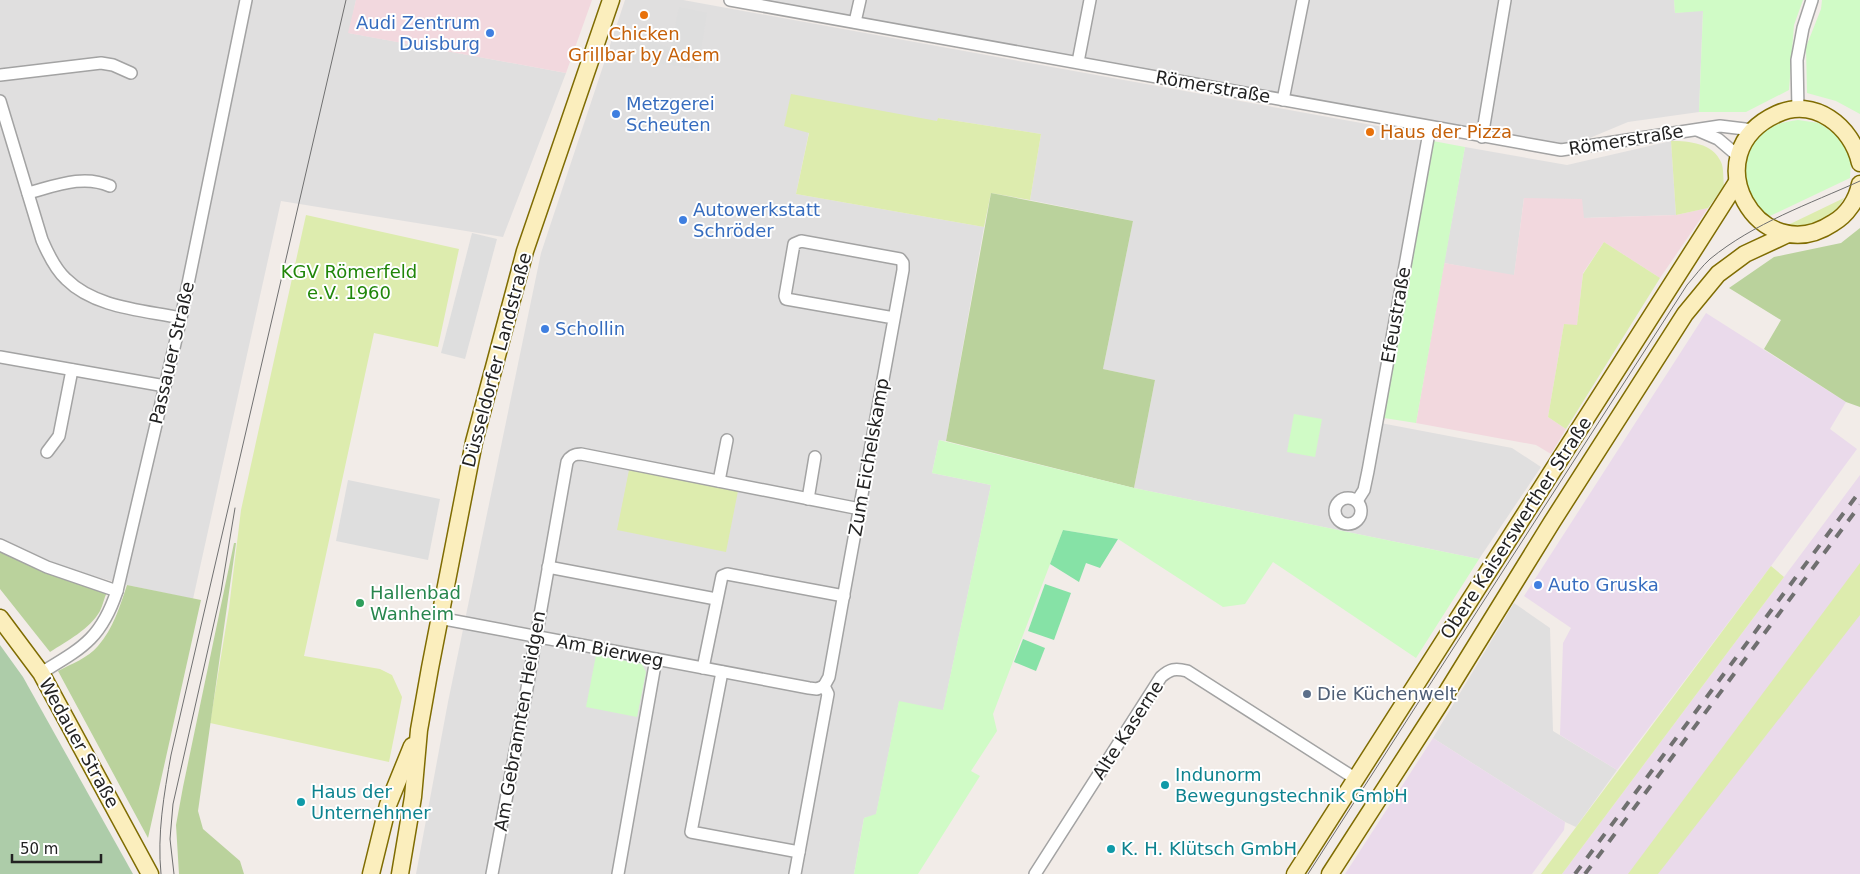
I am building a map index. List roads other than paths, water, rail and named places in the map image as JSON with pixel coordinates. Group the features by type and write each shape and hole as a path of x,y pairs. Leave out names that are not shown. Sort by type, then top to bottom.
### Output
{"street":[{"name":"Passauer Straße","path":"40,673 79,650 96,634 110,612 117,591 181,318 246,0"},
{"name":"Düsseldorfer Landstraße","path":"400,874 413,797 419,730 474,442 525,252 610,0"},
{"name":"Römerstraße","path":"730,0 1561,150 1720,126 1753,130"},
{"path":"856,22 860,0"},
{"path":"1078,62 1090,0"},
{"path":"1282,100 1303,0"},
{"path":"1482,137 1505,0"},
{"path":"1798,110 1797,60 1802,28 1812,0"},
{"path":"0,75 101,63 113,65 131,73"},
{"path":"0,101 42,240 52,261 66,279 84,293 109,303 181,318"},
{"path":"1860,163 1854,135 1836,122 1820,114 1798,110 1781,112 1766,119 1753,130 1744,142 1738,156 1736,169 1737,182 1742,198 1751,213 1769,227 1788,234 1807,234 1825,229 1840,219 1852,205 1860,184"},
{"name":"Efeustraße","path":"1357,501 1364,490 1368,471 1430,127"},
{"name":"Römerstraße","path":"1696,129 1718,138 1738,156"},
{"path":"28,193 86,180 98,181 110,186"},
{"name":"Obere Kaiserswerther Straße","path":"1295,874 1737,182"},
{"name":"Obere Kaiserswerther Straße","path":"1330,874 1439,706 1548,529 1685,314 1718,274 1745,254 1788,234"},
{"name":"Zum Eichelskamp","path":"795,874 828,694 824,686 828,680 844,596 904,264 902,260 800,241 794,244 786,299 894,318"},
{"path":"0,357 165,386"},
{"path":"47,452 59,436 72,370"},
{"path":"719,481 726,440"},
{"name":"Am Gebrannten Heidgen","path":"492,874 567,462 572,456 581,454 860,509"},
{"path":"808,498 815,457"},
{"path":"0,545 48,567 117,591"},
{"path":"548,567 716,599"},
{"path":"703,668 722,576 727,574 844,596"},
{"name":"Wedauer Straße","path":"0,618 40,673 150,874"},
{"name":"Am Bierweg","path":"439,618 809,688 817,689 824,686"},
{"path":"618,874 656,659"},
{"name":"Alte Kaserne","path":"1035,874 1168,670 1178,668 1187,671 1356,779"},
{"path":"722,672 692,832 800,852"},
{"name":"Düsseldorfer Landstraße","path":"371,874 388,806 419,730"}],"tram line":[{"path":"161,874 161,829 171,755 346,0"},
{"path":"1308,874 1687,285 1710,259 1745,235 1782,215 1860,181"},
{"path":"174,874 170,839 173,804 221,592 235,508"}],"railway":[{"path":"1575,874 1860,491"},
{"path":"1585,874 1860,505"}],"place":[{"name":"Chicken Grillbar by Adem","path":"644,15"},
{"name":"Audi Zentrum Duisburg","path":"490,33"},
{"name":"Metzgerei Scheuten","path":"616,114"},
{"name":"Haus der Pizza","path":"1370,132"},
{"name":"Autowerkstatt Schröder","path":"683,220"},
{"name":"Schollin","path":"545,329"},
{"name":"Auto Gruska","path":"1538,585"},
{"name":"Hallenbad Wanheim","path":"360,603"},
{"name":"Die Küchenwelt","path":"1307,694"},
{"name":"Indunorm Bewegungstechnik GmbH","path":"1165,785"},
{"name":"Haus der Unternehmer","path":"301,802"},
{"name":"K. H. Klütsch GmbH","path":"1111,849"}],"park label":[{"name":"KGV Römerfeld e.V. 1960","path":"349,282"}]}
